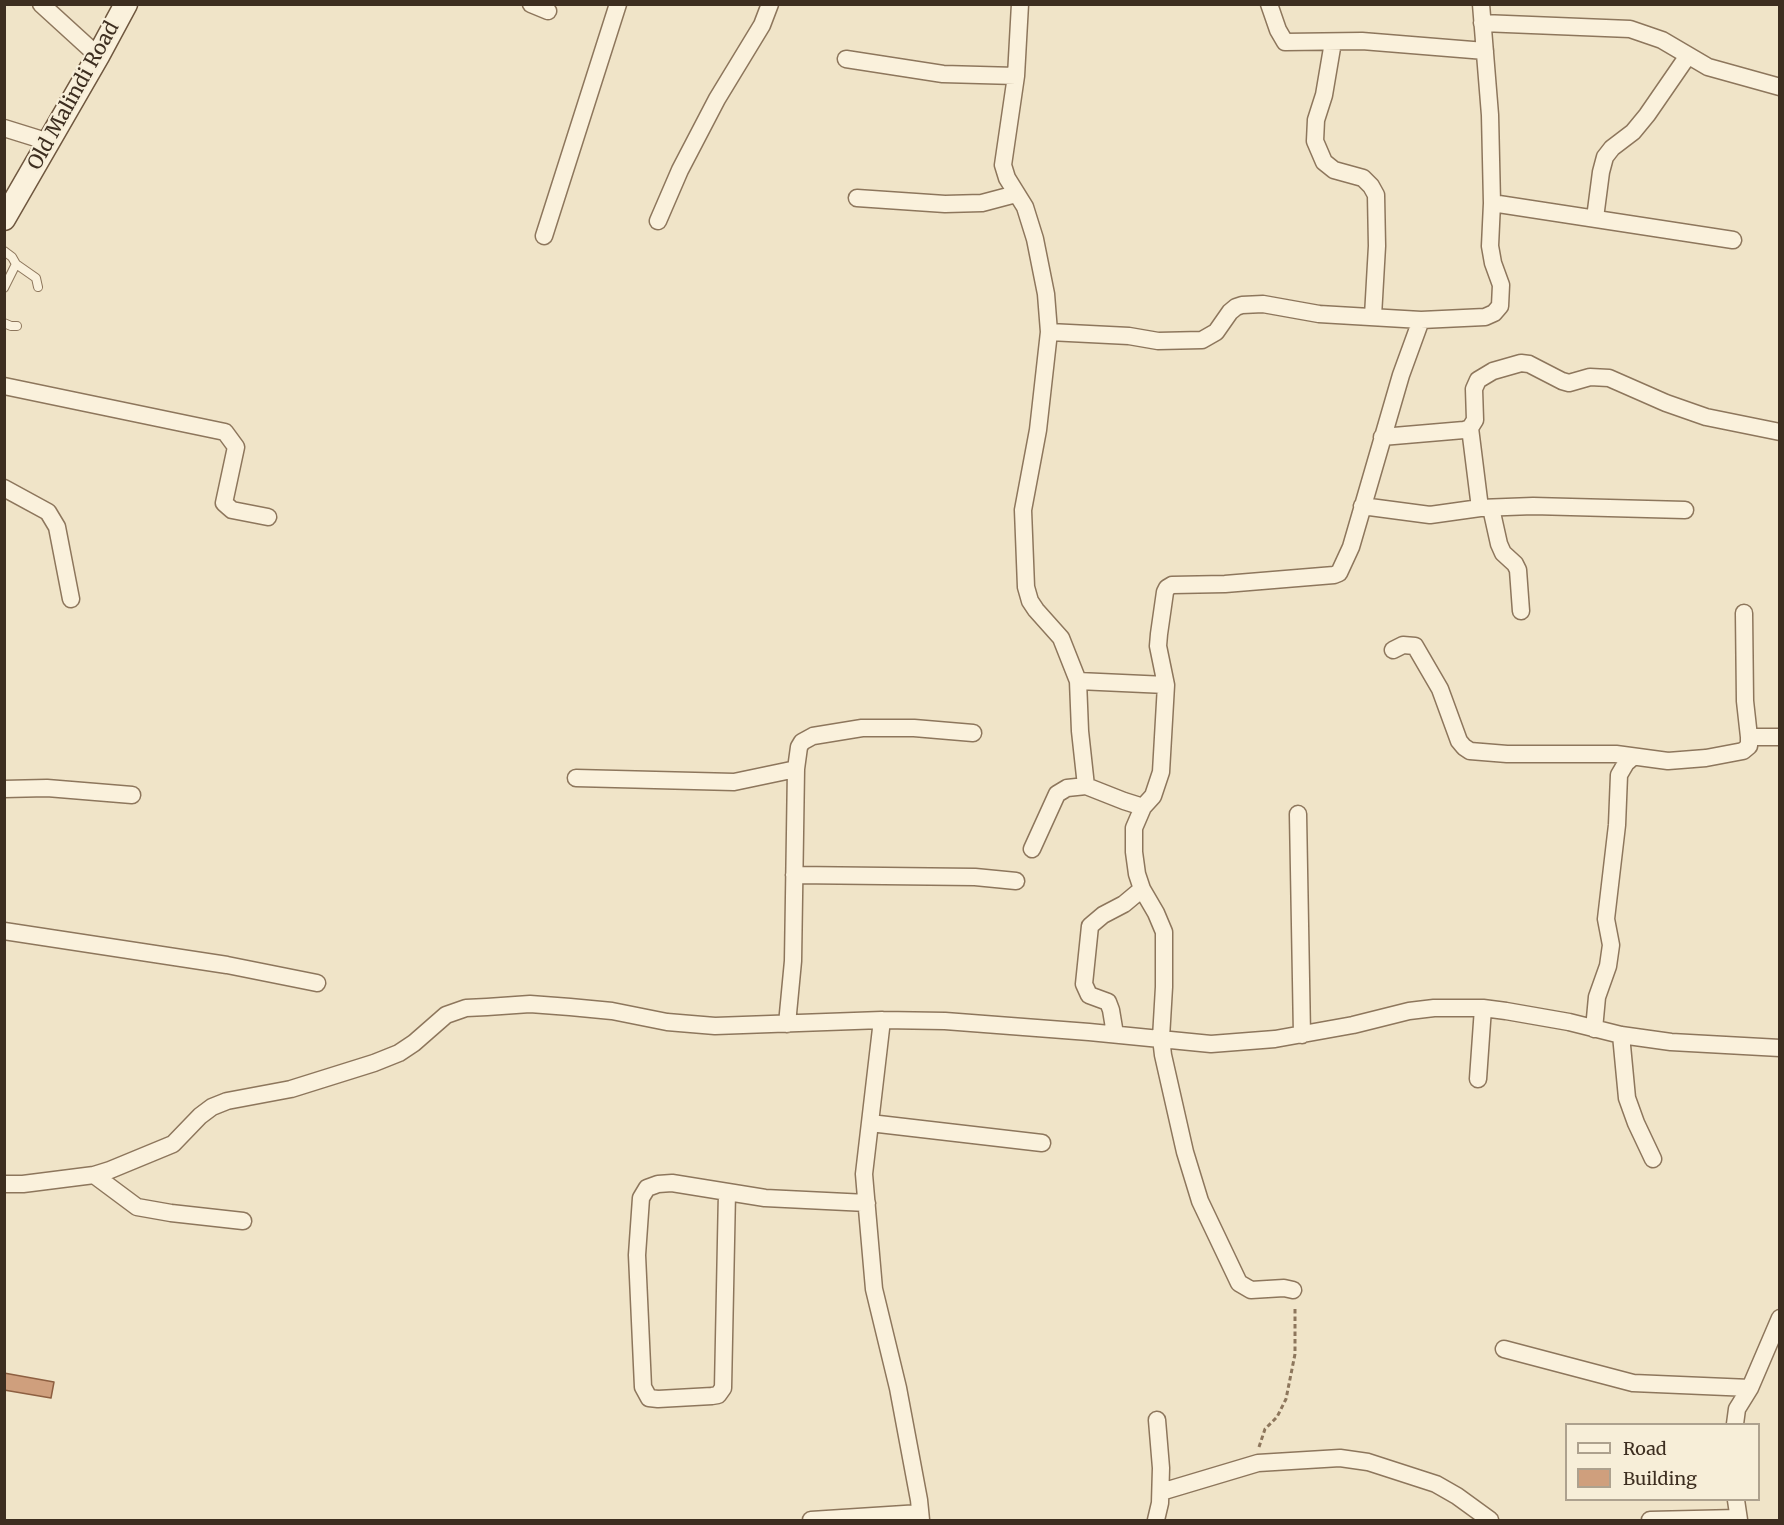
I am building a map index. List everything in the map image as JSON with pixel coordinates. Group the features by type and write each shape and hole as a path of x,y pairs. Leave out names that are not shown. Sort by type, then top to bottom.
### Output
{"main road":[{"name":"Old Malindi Road","path":"4,219 126,4"}],"street":[{"path":"41,4 98,56"},
{"path":"531,4 548,11"},
{"path":"544,236 618,4"},
{"path":"658,221 680,170 717,99 762,25 770,4"},
{"path":"1020,4 1016,76 1003,165 1007,178 1025,207 1035,239 1046,294 1049,332 1038,430 1023,510 1026,587 1030,601 1036,610 1061,638 1078,681 1080,731 1086,786"},
{"path":"1269,4 1281,38 1285,42 1362,41 1485,51"},
{"path":"1049,332 1129,336 1158,341 1203,340 1216,332 1230,312 1236,308 1242,305 1263,304 1319,314 1421,320 1485,317 1494,313 1500,306 1501,285 1490,246 1492,203 1490,115 1481,4"},
{"path":"1482,23 1630,29 1662,40 1687,57 1727,74 1779,87"},
{"path":"1333,42 1324,95 1316,120 1315,141 1324,162 1334,170 1364,178 1376,195 1377,246 1373,316"},
{"path":"1595,218 1605,157 1612,148 1633,132 1647,115 1687,57"},
{"path":"846,59 943,75 1016,76"},
{"path":"4,128 49,142"},
{"path":"857,198 982,204 1016,194"},
{"path":"1492,203 1733,240"},
{"path":"1293,1290 1284,1288 1251,1290 1239,1283 1200,1201 1163,1055 1161,1038 1164,932 1137,874 1134,828 1143,807 1153,796 1161,772 1166,685 1158,646 1165,592 1169,586 1334,576 1339,573 1351,548 1401,375 1421,320"},
{"path":"1382,437 1470,428 1475,420 1474,389 1476,383 1486,374 1521,363 1529,364 1569,383 1590,376 1609,378 1666,403 1706,417 1779,432"},
{"path":"4,386 225,432 236,447 224,503 232,510 268,517"},
{"path":"1470,428 1485,508 1503,553 1518,570 1521,611"},
{"path":"4,488 48,512 57,527 71,599"},
{"path":"1362,506 1430,515 1485,508 1533,506 1685,510"},
{"path":"1393,650 1403,645 1415,646 1440,690 1459,741 1470,751 1507,754 1591,753 1668,761 1733,753 1747,749 1749,737 1745,701 1744,613"},
{"path":"1078,681 1166,685"},
{"path":"787,1024 793,961 796,769 799,747 802,742 813,736 862,728 914,728 974,733"},
{"path":"1749,737 1779,737"},
{"path":"1594,1029 1597,997 1608,966 1611,945 1606,919 1617,825 1619,775 1626,763 1633,757"},
{"path":"576,778 734,782 796,769"},
{"path":"1032,849 1057,794 1067,788 1086,786 1143,807"},
{"path":"4,789 46,788 132,795"},
{"path":"1298,814 1302,1035"},
{"path":"794,875 975,877 1016,880"},
{"path":"1115,1034 1112,1010 1108,1002 1089,995 1084,984 1090,926 1142,889"},
{"path":"4,931 227,965 316,983"},
{"path":"4,1184 23,1184 93,1175 128,1164 173,1144 212,1107 227,1101 291,1089 374,1063 399,1053 446,1015 466,1008 530,1004 612,1011 667,1022 703,1026 882,1020 945,1021 1211,1044 1258,1042 1302,1035 1409,1011 1434,1008 1483,1008 1621,1035 1671,1042 1779,1048"},
{"path":"1478,1079 1483,1008"},
{"path":"811,1521 920,1517 895,1374 874,1289 864,1174 882,1020"},
{"path":"1621,1035 1627,1098 1653,1159"},
{"path":"870,1123 1041,1143"},
{"path":"93,1175 137,1207 243,1221"},
{"path":"727,1192 723,1388 718,1395 712,1396 658,1400 649,1398 643,1387 637,1255 643,1193 651,1185 672,1183 765,1198 867,1203"},
{"path":"1735,1423 1737,1409 1750,1388 1779,1318"},
{"path":"1504,1349 1633,1383 1750,1388"},
{"path":"1156,1521 1161,1492 1157,1420"},
{"path":"1161,1492 1258,1463 1340,1458 1368,1461 1442,1486 1490,1521"},
{"path":"1650,1521 1738,1520 1736,1501"}],"lane":[{"path":"4,251 12,257 16,264 36,278 38,287"},
{"path":"4,288 16,264"},
{"path":"4,323 11,327 17,326"}],"path":[{"path":"1258,1463 1265,1429 1276,1417 1286,1399 1292,1376 1296,1331 1293,1290"}],"building":[{"path":"4,1373 54,1382 51,1398 4,1390"}]}
